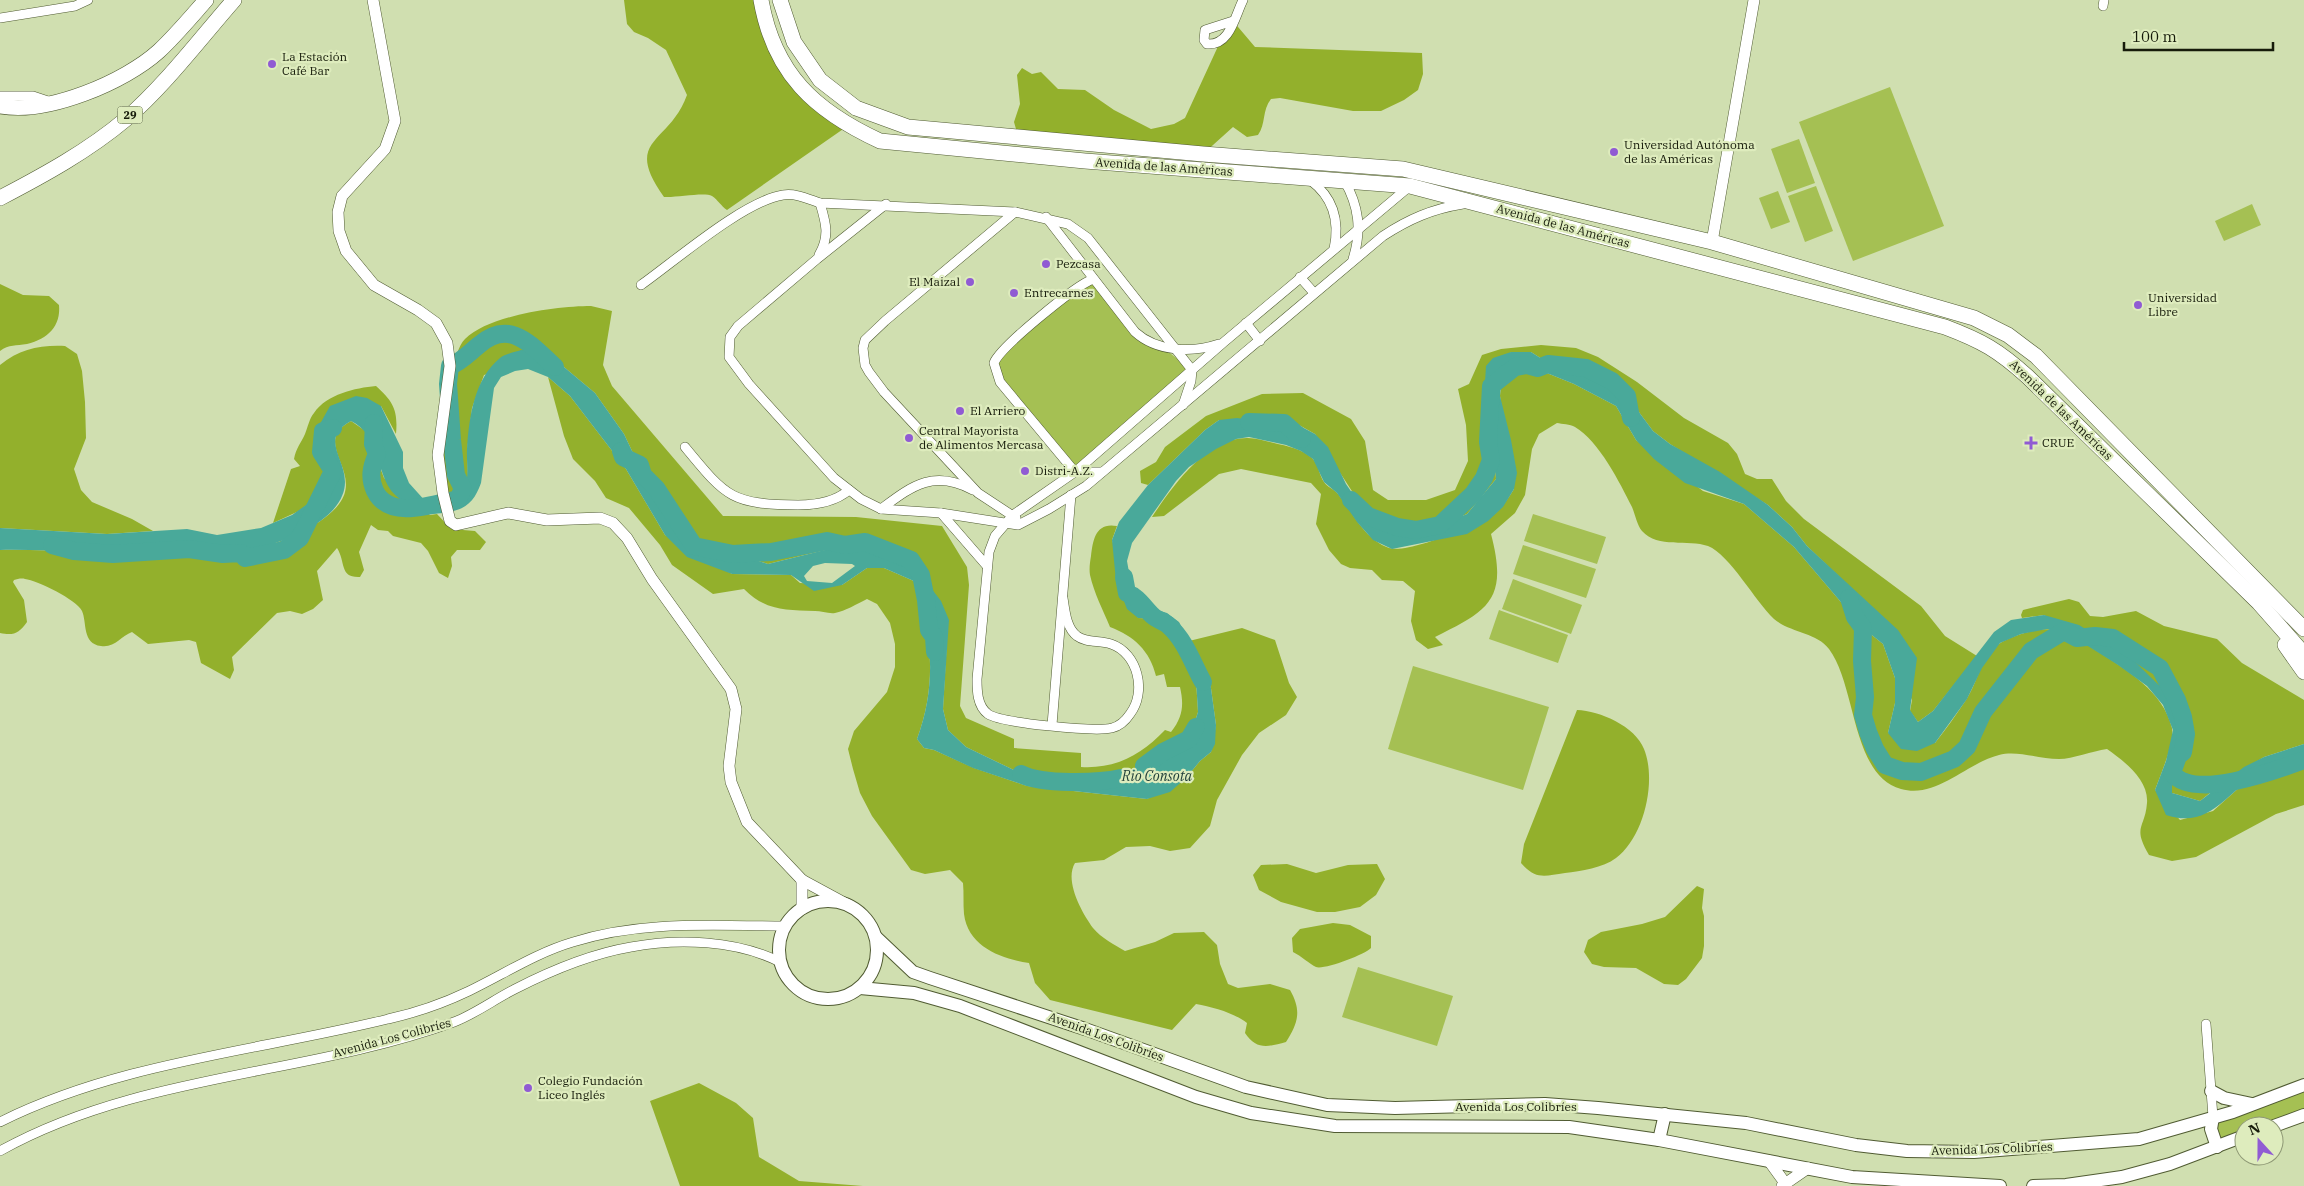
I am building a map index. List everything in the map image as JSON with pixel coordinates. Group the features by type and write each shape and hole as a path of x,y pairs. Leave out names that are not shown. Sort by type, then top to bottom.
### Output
{"highway":[{"path":"0,106 53,102 74,97 137,67 159,51 206,0"},
{"name":"29","path":"0,198 60,167 125,119 173,70 234,0"},
{"name":"Avenida de las Américas","path":"761,0 769,33 777,54 801,89 821,108 880,141 1410,186 1944,327 1986,344 2004,355 2028,377 2259,603 2304,654"},
{"name":"Avenida de las Américas","path":"780,0 794,42 820,80 856,108 908,127 1317,163 1376,166 1428,173 1712,242 1974,318 2008,335 2036,356 2297,615 2304,629"},
{"path":"1317,163 1336,173 1344,180"},
{"path":"1410,186 1428,173"},
{"path":"2259,603 2304,672"}],"main road":[{"path":"834,901 850,906 870,924 876,937 875,965 869,978 860,988 847,996 834,999 819,999 806,994 794,986 785,975 780,962 778,950 785,926 802,908 817,902 834,901"},
{"name":"Avenida Los Colibríes","path":"876,937 913,972 1085,1029 1246,1088 1327,1105 1395,1108 1544,1104 1746,1123 1856,1145 1908,1151 1974,1152 2140,1140 2254,1104 2304,1085"},
{"name":"Avenida Los Colibríes","path":"860,988 914,993 960,1006 1196,1098 1251,1113 1335,1126 1539,1126 1569,1128 1659,1140 1852,1177 2000,1186"},
{"path":"2211,1091 2224,1098 2254,1104"},
{"path":"1659,1140 1665,1114"},
{"path":"2213,1116 2211,1129 2216,1147"},
{"path":"2284,1123 2302,1117"},
{"path":"2033,1186 2066,1185 2122,1177 2170,1164 2234,1140"}],"street":[{"path":"0,18 75,6 88,0"},
{"path":"373,0 395,121 385,149 342,196 338,212 338,231 346,251 374,285 418,310 436,323 447,343 450,366 438,455 443,493 450,521 456,525 508,513 547,520 600,518 613,523 627,538 652,579 731,689 736,709 728,766 731,782 747,822 802,880 850,906"},
{"path":"1233,21 1243,0"},
{"path":"1712,242 1754,0"},
{"path":"0,96 32,96 53,102"},
{"path":"1308,178 1323,192 1333,209 1337,236 1334,249"},
{"path":"1344,180 1358,211 1358,244 1353,259"},
{"path":"1063,598 1069,625 1079,638 1110,643 1119,648 1127,656 1137,675 1139,696 1136,707 1129,717 1112,728 1095,729 1019,722 993,717 986,713 979,699 977,679 987,566 992,545 1006,522 1013,515 1075,472 1246,323 1410,186"},
{"path":"641,285 752,205 788,195 820,203 886,204 1014,212 1046,218 1068,224 1088,238 1192,370 1191,381 1182,408"},
{"path":"886,204 818,258 738,326 730,337 729,357 816,460 849,490 881,510 941,513 1022,524 1071,495 1182,408 1353,259 1412,218 1444,207 1472,202"},
{"path":"818,258 826,242 828,230 820,203"},
{"path":"978,493 884,392 865,366 863,348 865,340 885,321 1014,212"},
{"path":"1046,218 1135,332 1144,340 1162,347 1192,370"},
{"path":"1300,277 1314,293"},
{"path":"1075,472 1000,382 994,363 999,354 1023,333 1079,286 1093,279"},
{"path":"1246,323 1260,340"},
{"path":"1162,347 1201,349 1224,342"},
{"path":"685,448 718,486 735,497 754,503 774,506 819,504 836,499 849,490"},
{"path":"1075,472 1102,472"},
{"path":"881,510 919,483 948,482 966,486 1013,515 1022,524"},
{"path":"1052,725 1071,495"},
{"path":"941,513 987,566"},
{"path":"802,880 802,908"},
{"name":"Avenida Los Colibríes","path":"0,1122 28,1109 104,1080 390,1019 468,991 530,958 582,939 620,930 676,924 785,926"},
{"name":"Avenida Los Colibríes","path":"0,1151 78,1116 151,1093 394,1041 456,1022 515,989 579,960 598,954 648,944 710,944 764,954 780,962"},
{"path":"2206,1024 2213,1116"},
{"path":"1770,1161 1783,1184 1808,1168"}],"green space":[{"path":"624,0 761,0 777,54 849,125 727,210 712,196 708,195 664,197 652,178 647,163 648,152 679,111 687,95 666,50 648,38 634,32 627,24"},
{"path":"1233,21 1255,47 1422,53 1423,74 1418,90 1404,100 1381,111 1353,111 1280,98 1271,99 1266,108 1258,135 1247,137 1233,127 1203,154 1018,136 1014,122 1020,104 1017,75 1022,68 1032,74 1041,72 1058,89 1085,90 1114,110 1151,129 1174,124 1185,118 1220,42"},
{"path":"1890,87 1944,226 1853,261 1799,122"},
{"path":"1799,139 1815,183 1787,193 1771,149"},
{"path":"1816,186 1833,231 1805,242 1788,196"},
{"path":"1778,191 1790,222 1771,229 1759,198"},
{"path":"2252,204 2261,225 2224,241 2215,221"},
{"path":"1093,279 1135,332 1162,347 1192,370 1075,472 1000,382 996,359"},
{"path":"0,284 23,295 49,296 59,305 58,319 52,330 34,342 10,346 0,351"},
{"path":"591,306 612,311 603,365 612,386 723,516 856,517 942,526 967,567 969,585 960,706 966,718 1014,739 1014,748 1081,753 1081,767 1106,766 1127,759 1147,747 1165,730 1171,732 1178,721 1182,711 1180,687 1167,687 1164,674 1156,676 1150,659 1140,646 1134,640 1110,627 1096,595 1090,573 1095,538 1100,529 1110,525 1117,526 1112,540 1138,618 1161,619 1171,627 1195,664 1198,712 1189,739 1142,762 1123,778 1098,782 1045,780 1020,773 966,747 948,730 943,709 947,640 907,564 897,555 883,549 845,545 768,564 696,541 650,489 624,434 595,393 552,357 484,375 472,408 467,451 468,478 458,499 451,503 438,455 450,366 465,339 490,324 507,318 543,310"},
{"path":"1541,345 1576,348 1598,357 1637,382 1684,418 1728,443 1737,454 1745,474 1757,479 1772,479 1786,501 1804,519 1921,606 1945,636 1977,656 1933,711 1918,722 1910,711 1912,700 1867,603 1807,546 1792,527 1768,505 1670,444 1653,431 1627,396 1603,377 1562,357 1542,359 1531,352 1511,352 1484,399 1493,437 1496,479 1467,514 1440,525 1416,530 1381,527 1368,516 1315,434 1299,425 1219,420 1205,430 1148,485 1141,483 1140,471 1156,462 1165,447 1206,416 1262,394 1303,393 1351,419 1365,441 1373,490 1388,500 1426,500 1455,490 1468,461 1466,425 1458,389 1469,384 1482,355 1501,349"},
{"path":"47,346 65,346 77,354 82,371 86,438 74,469 81,490 92,502 132,519 153,531 107,534 0,528 0,365 15,355 30,349"},
{"path":"1527,365 1574,384 1616,406 1636,440 1703,491 1744,504 1794,547 1863,628 1883,644 1895,678 1895,703 1888,733 1935,743 1966,700 1985,660 1995,647 2024,633 2049,629 2057,630 2077,638 2121,666 2143,683 2161,703 2172,728 2172,734 2166,759 2155,790 2180,820 2213,811 2250,778 2263,770 2304,753 2304,805 2276,814 2196,857 2172,861 2149,855 2140,833 2147,803 2144,787 2128,765 2107,749 2059,759 2021,754 1999,755 1975,765 1939,785 1914,791 1901,789 1885,781 1873,767 1864,749 1838,665 1824,643 1780,624 1774,619 1734,568 1708,546 1656,540 1642,531 1637,523 1632,507 1608,463 1584,433 1571,425 1557,423 1539,434 1532,449 1525,495 1515,513 1491,534 1496,556 1497,574 1495,588 1490,600 1469,619 1435,637 1443,645 1428,649 1416,640 1411,621 1415,591 1403,581 1382,580 1372,570 1350,568 1341,564 1329,550 1316,524 1321,494 1311,483 1241,469 1219,474 1164,516 1152,517 1180,479 1205,455 1233,440 1248,438 1299,450 1312,458 1325,484 1338,494 1360,525 1373,539 1389,548 1395,549 1419,545 1479,524 1500,508 1514,489 1500,396 1508,375 1515,369"},
{"path":"548,377 570,396 626,469 665,535 732,574 791,575 800,583 842,585 867,568 884,568 916,582 926,622 930,660 928,699 917,739 924,748 934,750 974,768 1027,786 1147,799 1186,778 1200,761 1211,752 1216,725 1210,681 1189,641 1242,628 1275,640 1289,683 1297,697 1286,715 1259,733 1242,755 1217,800 1210,826 1190,848 1170,851 1150,846 1126,847 1104,860 1075,863 1072,870 1072,879 1076,897 1093,928 1104,938 1125,951 1155,942 1174,933 1204,932 1217,945 1220,964 1228,984 1238,988 1270,984 1290,990 1296,1004 1297,1017 1296,1023 1286,1042 1268,1046 1258,1045 1245,1033 1247,1023 1242,1019 1223,1011 1196,1004 1172,1030 1050,1000 1035,983 1029,963 998,954 979,943 972,935 964,914 963,883 950,870 925,874 911,870 872,816 860,793 848,749 854,731 887,692 895,667 895,644 890,623 877,604 867,599 843,611 830,613 776,608 760,602 744,589 713,594 672,565 660,545 629,508 606,498 595,481 573,459 564,436"},
{"path":"376,386 394,407 396,434 381,406 316,431 333,471 320,495 299,511 273,523 291,469 300,466 294,459 295,455 314,413 326,401 342,393"},
{"path":"351,421 367,432 384,478 430,515 437,514 451,529 475,531 486,542 480,550 457,550 451,557 452,566 448,578 439,573 428,551 421,543 393,536 388,531 378,530 371,525 359,552 364,570 360,577 353,577 346,572 337,548 317,571 323,600 313,609 302,614 290,611 277,613 232,657 234,670 230,679 201,663 196,642 189,640 148,644 132,632 114,644 101,646 95,644 88,637 82,611 79,607 56,591 31,580 20,579 13,582 24,600 27,622 16,633 0,633 0,550 107,551 161,545 223,554 252,550 286,539 317,523 330,514 339,504 345,492 346,480 335,439 340,430"},
{"path":"1533,514 1606,537 1597,564 1524,541"},
{"path":"1523,545 1596,569 1586,598 1513,574"},
{"path":"1513,579 1582,605 1571,634 1502,609"},
{"path":"2069,599 2079,602 2090,616 2103,617 2136,611 2164,626 2217,639 2242,663 2304,700 2304,744 2264,757 2226,780 2200,801 2172,793 2172,773 2183,752 2170,696 2044,615 2022,618 2023,610"},
{"path":"1499,610 1568,635 1558,663 1489,639"},
{"path":"1413,666 1549,707 1523,790 1388,749"},
{"path":"1577,710 1596,713 1616,721 1633,733 1639,741 1648,762 1649,777 1645,808 1641,823 1634,837 1626,849 1616,858 1598,867 1578,871 1546,876 1536,874 1521,863 1524,844"},
{"path":"1287,864 1316,873 1348,865 1377,864 1385,879 1376,895 1360,907 1335,912 1317,912 1281,902 1259,890 1253,875 1261,865"},
{"path":"1697,886 1704,889 1702,908 1704,916 1704,946 1702,958 1686,979 1678,985 1664,984 1636,968 1604,967 1592,964 1584,952 1588,940 1601,932 1642,924 1665,917"},
{"path":"1333,923 1350,925 1371,936 1371,948 1344,961 1320,967 1316,967 1293,952 1292,938 1300,929"},
{"path":"1358,967 1453,996 1437,1046 1342,1017"},
{"path":"699,1083 736,1103 753,1118 759,1157 799,1181 863,1186 680,1186 650,1101"},
{"path":"2304,1085 2304,1115 2284,1122 2284,1116 2234,1116 2234,1140 2217,1147 2213,1117"}],"water":[{"name":"Rio Consota","path":"521,350 538,351 552,357 595,393 624,434 650,489 696,541 768,564 845,545 883,549 897,555 921,575 941,601 949,620 943,709 948,730 966,747 1020,773 1045,780 1098,782 1123,778 1142,762 1189,739 1198,712 1195,664 1171,627 1161,619 1138,618 1127,609 1116,581 1112,540 1119,522 1148,485 1205,430 1219,420 1237,418 1300,426 1315,434 1328,447 1346,484 1368,516 1381,527 1416,530 1440,525 1467,514 1496,479 1493,437 1484,399 1486,366 1493,358 1511,352 1531,352 1542,359 1562,357 1574,361 1603,377 1627,396 1653,431 1670,444 1720,472 1768,505 1792,527 1807,546 1898,630 1917,658 1910,710 1918,722 1933,711 1994,632 2011,620 2044,615 2079,625 2129,656 2170,696 2183,717 2186,734 2183,752 2172,773 2172,793 2200,801 2244,767 2264,757 2304,744 2304,753 2261,771 2207,813 2195,817 2182,818 2166,815 2155,790 2166,761 2173,730 2163,705 2147,686 2118,665 2064,631 2047,629 2021,634 2000,643 1982,668 1967,699 1935,743 1917,751 1901,749 1888,733 1895,703 1895,678 1883,644 1863,628 1794,547 1744,504 1685,483 1654,459 1636,440 1616,406 1574,384 1527,365 1515,367 1506,374 1501,384 1500,396 1517,473 1514,489 1503,507 1488,521 1467,534 1392,549 1373,540 1357,522 1337,493 1324,482 1313,459 1301,451 1286,445 1249,437 1236,439 1216,449 1189,467 1176,481 1132,543 1127,561 1133,595 1142,603 1167,613 1179,622 1210,681 1216,725 1215,744 1211,752 1170,792 1147,799 1027,786 973,768 934,750 924,748 917,739 928,699 930,660 926,622 916,582 884,568 867,568 842,585 814,591 791,575 732,574 687,557 665,535 626,469 570,396 548,377 528,369 515,371 501,377 494,388 481,483 470,503 461,509 437,514 427,513 412,508 398,497 385,480 372,442 360,427 351,421 339,430 335,439 336,449 344,471 345,484 342,497 331,512 310,528 265,547 223,554 161,545 107,551 0,550 0,528 107,534 187,529 217,535 261,528 292,515 320,495 333,471 316,431 330,406 356,396 367,398 381,406 403,452 403,468 409,483 427,503 446,504 454,502 462,495 465,489 469,425 474,400 479,388 491,367 500,358","holes":["825,563 852,564 855,566 832,583 807,581 804,576 813,566"]}],"waterway":[{"path":"374,423 373,444 377,454 373,463 371,477 375,491 382,500 391,506 413,508 458,499 463,489 456,475 452,440 448,384 450,366 461,360 490,337 510,334 529,343 555,367"},
{"path":"1351,500 1368,516 1397,527 1416,530 1440,525 1473,494 1484,478 1491,460 1488,442 1491,386 1515,367 1527,365 1538,368 1548,364 1586,368 1612,381 1627,396 1631,418"},
{"path":"1249,422 1284,423 1302,439"},
{"path":"52,545 74,551 113,554 189,549 223,554 241,553 245,558 284,550 300,538 333,471 321,452 323,431 333,428"},
{"path":"621,451 623,457 640,465 643,475 656,488 694,546 733,554 771,552 827,541 845,545 865,542 911,560 921,575 929,630 934,637 935,652"},
{"path":"1124,577 1127,593 1138,600 1155,617 1167,624 1180,638 1203,682"},
{"path":"1849,598 1855,617 1863,628 1862,661 1865,697 1863,715 1875,749 1885,765 1902,771 1921,772 1954,759 1967,747 1983,712 2031,651 2064,631 2077,638 2095,636 2113,638 2160,668 2177,700 2183,717 2186,734 2183,752 2178,756 2172,773 2183,781 2198,784 2236,781 2304,760"},
{"path":"1144,766 1163,752 1189,739 1196,727"},
{"path":"1021,774 1042,780 1071,782 1121,778"}],"place":[{"name":"La Estación Café Bar","path":"272,64"},
{"name":"Universidad Autónoma de las Américas","path":"1614,152"},
{"name":"Pezcasa","path":"1046,264"},
{"name":"El Maizal","path":"970,282"},
{"name":"Entrecarnes","path":"1014,293"},
{"name":"Universidad Libre","path":"2138,305"},
{"name":"El Arriero","path":"960,411"},
{"name":"Central Mayorista de Alimentos Mercasa","path":"909,438"},
{"name":"CRUE","path":"2031,443"},
{"name":"Distri-A.Z.","path":"1025,471"},
{"name":"Colegio Fundación Liceo Inglés","path":"528,1088"}]}
